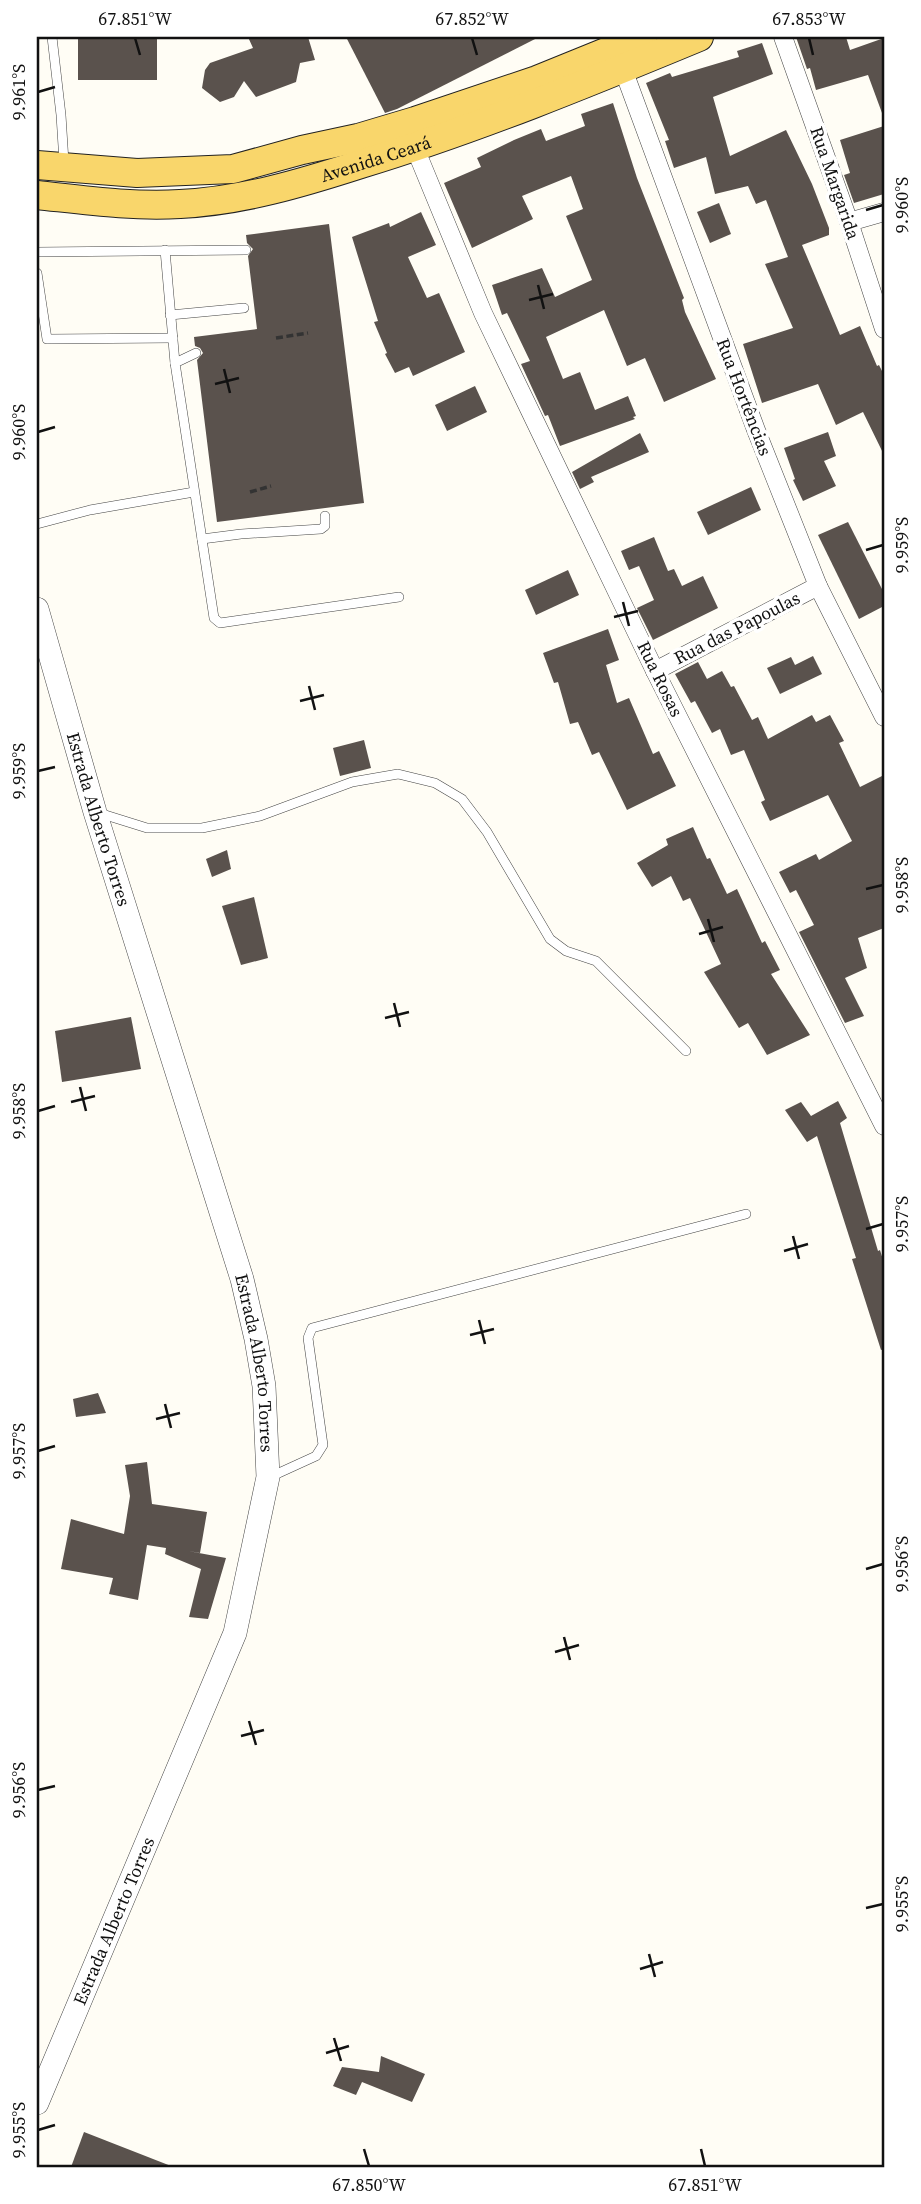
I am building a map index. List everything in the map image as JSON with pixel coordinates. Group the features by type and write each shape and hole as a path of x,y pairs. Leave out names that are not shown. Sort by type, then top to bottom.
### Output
{"main road":[{"name":"Avenida Ceará","path":"50,166 137,173 233,169 415,121 537,80 643,37"},
{"name":"Avenida Ceará","path":"37,195 128,203 179,204 241,197 311,180 415,148 699,37"}],"street":[{"name":"Rua Margarida","path":"783,37 884,329"},
{"name":"Rua Hortências","path":"623,68 756,430 818,586 884,717"},
{"name":"Rua Rosas","path":"415,148 483,313 655,670 884,1126"},
{"path":"849,222 884,212"},
{"name":"Rua das Papoulas","path":"655,670 818,586"},
{"name":"Estrada Alberto Torres","path":"37,2103 235,1633 268,1477 264,1386 242,1279 95,812 39,623"}],"lane":[{"path":"50,166 61,115 52,37"},
{"path":"165,250 175,363 214,618 220,623 399,597"},
{"path":"37,251 246,250"},
{"path":"37,272 47,339 173,338"},
{"path":"170,315 244,308"},
{"path":"175,363 196,353"},
{"path":"37,524 90,510 194,492"},
{"path":"202,539 321,529 325,526 325,516"},
{"path":"95,812 147,828 202,828 260,816 352,782 398,774 435,783 462,799 487,832 550,939 566,951 596,961 685,1051"},
{"path":"268,1477 316,1456 323,1445 308,1338 312,1328 746,1214"}],"path":[{"path":"276,338 308,333"},
{"path":"250,492 271,486"}],"building":[{"path":"78,37 157,37 157,80 78,80"},
{"path":"248,37 308,37 315,60 300,63 296,82 256,97 244,81 234,97 220,102 202,88 205,70 210,63 253,48"},
{"path":"346,37 539,37 385,113"},
{"path":"796,37 846,37 850,50 884,38 884,112 882,113 868,75 816,90 810,68 807,69"},
{"path":"762,43 773,74 713,97 730,156 786,130 812,184 829,228 829,235 802,245 840,335 860,326 877,366 879,365 884,375 884,455 863,412 836,425 818,384 762,403 743,344 793,328 765,264 788,257 766,200 756,204 748,186 715,194 706,157 674,168 665,141 669,140 646,83 670,73 672,77 739,57 737,51"},
{"path":"613,103 637,178 684,298 682,300 685,312 716,379 664,402 645,358 627,366 604,310 546,337 563,379 580,372 595,410 628,396 636,416 633,417 635,419 560,446 548,415 545,416 521,364 530,361 507,313 502,315 492,285 542,268 555,297 592,280 566,216 583,209 571,176 522,196 533,219 472,248 444,183 481,167 477,158 514,140 541,129 546,141 585,126 581,114"},
{"path":"884,126 884,194 854,203 844,175 850,173 840,140"},
{"path":"719,203 731,234 710,243 697,212"},
{"path":"421,212 436,245 408,257 427,298 439,293 465,352 413,376 409,367 395,373 385,354 387,353 374,322 378,321 352,237 389,223 390,227"},
{"path":"329,224 364,503 217,522 197,360 203,353 195,346 194,337 257,329 248,256 253,249 247,243 246,235"},
{"path":"475,386 487,412 447,431 435,405"},
{"path":"828,432 836,456 824,461 836,486 803,501 793,480 795,479 784,448"},
{"path":"640,433 649,452 591,477 594,482 580,489 572,472"},
{"path":"751,487 761,510 708,535 697,512"},
{"path":"848,522 884,593 884,606 859,619 818,535"},
{"path":"654,537 668,571 674,569 682,586 703,576 718,608 653,640 637,608 654,600 639,566 629,570 621,551"},
{"path":"568,570 579,595 536,615 525,590"},
{"path":"608,629 619,660 606,665 617,703 629,698 653,754 659,751 676,786 627,810 599,752 592,755 578,722 570,724 558,682 554,683 543,653"},
{"path":"813,656 822,674 780,694 767,668 791,657 795,665"},
{"path":"698,662 707,679 722,671 731,687 734,686 752,720 758,717 768,739 812,715 816,722 830,715 844,741 839,743 860,787 884,775 884,928 858,938 867,968 845,978 864,1016 845,1023 799,932 814,925 796,890 790,893 779,872 816,854 819,860 852,841 828,795 770,821 761,802 765,800 744,750 731,755 720,729 712,733 695,701 691,703 675,674"},
{"path":"364,740 371,768 340,776 333,748"},
{"path":"693,827 727,894 737,889 762,943 765,941 780,970 771,974 810,1035 767,1055 748,1023 739,1028 704,972 721,964 690,898 683,901 671,876 652,887 637,863 668,845 666,839"},
{"path":"227,850 231,869 212,877 206,859"},
{"path":"254,897 268,958 241,965 222,906"},
{"path":"131,1017 141,1069 62,1082 55,1031"},
{"path":"838,1101 847,1118 840,1123 878,1251 880,1250 884,1263 884,1349 881,1350 852,1259 856,1258 817,1136 807,1142 785,1110 801,1102 811,1116"},
{"path":"98,1393 106,1413 76,1417 73,1399"},
{"path":"147,1462 152,1504 207,1512 200,1553 188,1551 226,1558 208,1619 189,1617 201,1569 165,1554 166,1548 147,1545 138,1600 109,1594 113,1578 61,1569 71,1519 124,1534 130,1496 125,1465"},
{"path":"381,2056 425,2074 412,2102 362,2082 356,2095 333,2086 342,2067 379,2072"},
{"path":"84,2132 171,2166 171,2167 71,2167"}]}
